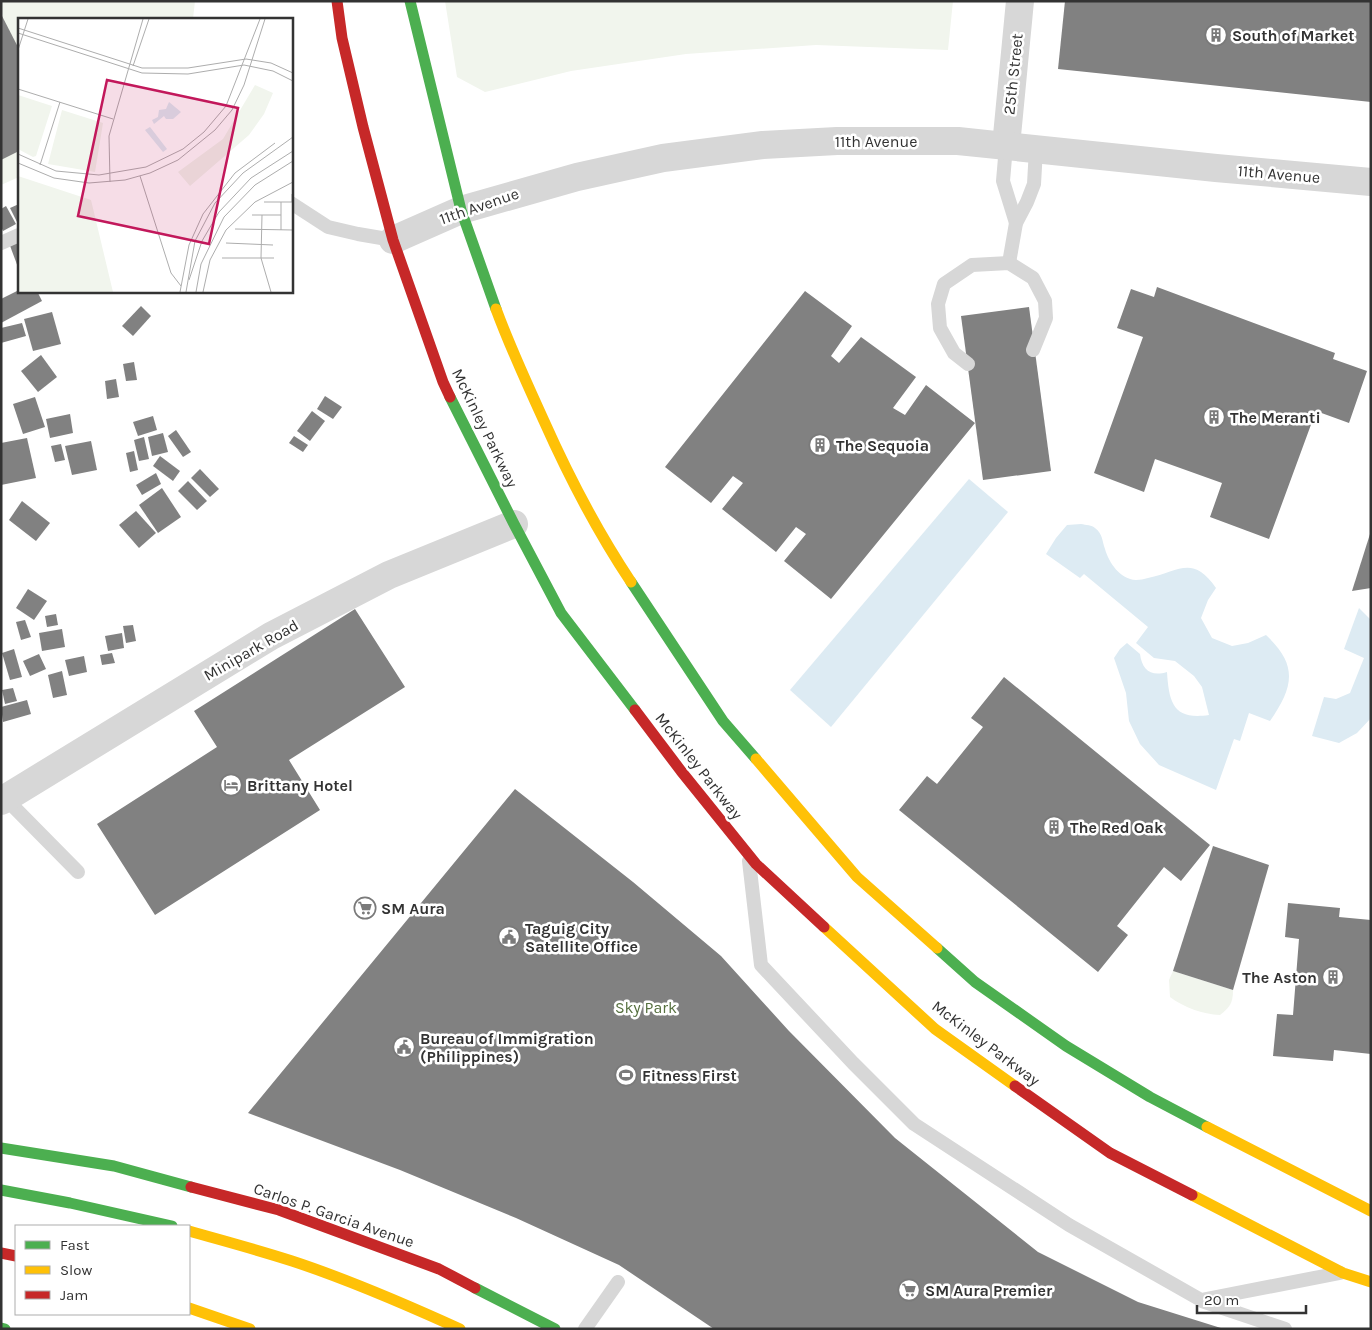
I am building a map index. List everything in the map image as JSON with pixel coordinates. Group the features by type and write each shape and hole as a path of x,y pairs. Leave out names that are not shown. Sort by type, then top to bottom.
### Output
{"main road":[{"name":"McKinley Parkway","path":"337,1 342,38 393,240 443,382 514,524 561,612 748,856 935,1029 1110,1153 1343,1273 1371,1282"},
{"path":"410,1 461,210 511,350 569,476 613,556 723,721 857,877 975,982 1066,1046 1150,1097 1371,1211"},
{"name":"Carlos P. Garcia Avenue","path":"1,1148 114,1166 280,1210 439,1269 555,1329"},
{"path":"1,1190 80,1205 168,1225"},
{"path":"190,1231 308,1266 460,1329"},
{"path":"1,1254 15,1256"},
{"path":"190,1308 250,1329"},
{"path":"1,1328 5,1329"}],"street":[{"name":"25th Street","path":"1006,146 1020,1"},
{"name":"11th Avenue","path":"393,240 461,210 576,177 663,158 763,145 837,141 958,141 1371,182"},
{"name":"Minipark Road","path":"3,800 271,636 389,575 514,524"}],"lane":[{"path":"1006,146 1003,181 1016,223"},
{"path":"1009,263 1016,223 1034,184 1036,149"},
{"path":"292,204 328,227 393,240"},
{"path":"1,243 18,235"},
{"path":"968,364 954,353 940,328 938,304 944,284 972,265 1009,263 1033,278 1045,301 1046,318 1034,350"},
{"path":"3,800 78,872"},
{"path":"748,856 761,965 853,1063 914,1124 1069,1225 1201,1300 1285,1329"},
{"path":"1201,1300 1343,1273"},
{"path":"585,1329 618,1282"}],"shaded area":[{"path":"1,1 195,1 193,18 18,18 18,177 1,185"},
{"path":"445,1 953,1 948,50 816,45 686,54 571,71 485,92 457,77"},
{"path":"969,479 1008,512 831,727 790,690"},
{"path":"1081,524 1092,526 1098,530 1112,565 1130,579 1142,579 1185,568 1200,571 1216,588 1208,600 1201,618 1212,638 1232,646 1248,643 1266,635 1284,656 1289,676 1284,697 1270,721 1249,713 1240,741 1234,739 1216,790 1159,765 1140,744 1129,721 1126,693 1114,658 1120,649 1127,643 1140,654 1141,660 1148,671 1156,674 1167,672 1169,693 1172,701 1181,712 1197,716 1209,715 1202,687 1194,676 1175,661 1154,658 1136,643 1148,627 1084,574 1080,578 1046,554 1067,525"},
{"path":"1359,608 1371,620 1371,718 1357,733 1339,743 1312,736 1324,697 1336,699 1350,693 1364,658 1344,649"},
{"path":"1173,971 1233,990 1230,1004 1220,1015 1194,1010 1176,1001 1170,997 1169,980"}],"building":[{"name":"South of Market","path":"1065,1 1371,1 1371,102 1058,69"},
{"path":"1,14 18,47 18,152 1,160"},
{"path":"18,204 18,224 10,208"},
{"path":"6,206 16,224 3,231 1,227 1,209"},
{"path":"18,239 18,267 9,243"},
{"name":"The Meranti","path":"1157,287 1335,353 1333,359 1367,371 1349,423 1316,411 1269,539 1210,517 1222,483 1155,459 1144,492 1094,473 1143,337 1117,328 1131,289 1154,297"},
{"path":"18,290 38,292 42,301 1,323 1,299"},
{"name":"The Sequoia","path":"805,291 852,326 831,356 839,363 861,337 916,377 893,408 905,415 926,385 975,423 831,599 784,561 806,534 796,527 776,552 722,509 743,483 733,476 711,503 665,467"},
{"path":"141,306 151,316 133,336 122,326"},
{"path":"1029,307 1051,471 983,480 961,316"},
{"path":"52,312 61,344 33,351 24,319"},
{"path":"22,323 26,336 1,343 1,328"},
{"path":"41,355 57,377 38,392 21,371"},
{"path":"134,362 137,380 126,381 123,364"},
{"path":"116,379 119,397 107,399 105,381"},
{"path":"325,396 342,407 333,419 317,409"},
{"path":"35,397 45,427 23,434 13,404"},
{"path":"312,411 325,421 310,441 297,431"},
{"path":"70,414 73,433 50,438 46,419"},
{"path":"153,416 157,430 138,436 133,422"},
{"path":"176,430 191,452 183,457 168,436"},
{"path":"163,433 168,452 152,456 148,437"},
{"path":"294,436 308,445 303,452 289,443"},
{"path":"144,437 149,459 139,461 134,440"},
{"path":"27,438 36,478 1,485 1,443"},
{"path":"91,441 97,470 72,475 65,446"},
{"path":"61,444 65,460 55,462 51,446"},
{"path":"134,451 138,470 130,472 126,453"},
{"path":"160,456 180,471 173,481 153,466"},
{"path":"200,469 219,489 210,497 191,478"},
{"path":"156,473 161,484 142,495 136,485"},
{"path":"188,481 207,501 197,510 178,491"},
{"path":"162,488 181,517 158,533 139,505"},
{"path":"22,501 50,523 36,541 9,520"},
{"path":"136,511 156,533 139,548 119,525"},
{"path":"1370,534 1371,588 1352,591"},
{"path":"28,589 47,601 34,620 16,608"},
{"name":"Brittany Hotel","path":"355,609 405,687 289,760 320,810 155,915 97,824 217,747 194,711"},
{"path":"56,614 58,625 47,627 45,616"},
{"path":"25,620 31,637 21,640 16,622"},
{"path":"133,625 136,641 126,643 123,626"},
{"path":"62,629 65,647 42,651 39,633"},
{"path":"122,633 124,648 108,651 105,636"},
{"path":"14,649 22,677 10,680 2,653"},
{"path":"112,653 115,663 102,665 100,655"},
{"path":"39,654 46,669 30,676 23,661"},
{"path":"84,656 87,672 69,676 65,660"},
{"path":"62,671 67,695 53,698 48,675"},
{"name":"The Red Oak","path":"1004,677 1210,845 1181,881 1164,867 1117,926 1128,935 1098,972 899,810 927,776 937,784 983,727 971,718"},
{"path":"13,688 17,701 5,704 2,690"},
{"path":"27,700 31,714 3,722 1,707"},
{"path":"515,789 633,882 721,956 789,1031 895,1138 1038,1252 1138,1302 1224,1329 714,1329 619,1265 516,1218 400,1170 248,1113"},
{"path":"1213,846 1269,865 1233,990 1173,971"},
{"name":"The Aston","path":"1288,903 1340,908 1339,917 1371,920 1371,1054 1334,1050 1333,1061 1273,1056 1277,1014 1293,1015 1299,939 1285,937"}],"traffic: fast":[{"path":"410,1 461,210 496,309"},
{"path":"450,397 561,613 635,710"},
{"path":"631,582 723,721 756,759"},
{"path":"937,948 975,982 1066,1046 1150,1097 1207,1127"},
{"path":"1,1148 114,1166 191,1187"},
{"path":"1,1190 168,1225"},
{"path":"475,1288 555,1329"},
{"path":"1,1328 5,1329"}],"traffic: slow":[{"path":"496,309 563,463 595,523 631,582"},
{"path":"756,759 857,877 937,948"},
{"path":"824,927 935,1029 1015,1086"},
{"path":"1207,1127 1371,1211"},
{"path":"1192,1195 1343,1273 1371,1282"},
{"path":"190,1231 314,1268 419,1310 460,1329"},
{"path":"190,1308 250,1329"}],"traffic: jam":[{"path":"337,1 342,38 393,240 450,397"},
{"path":"635,710 681,771 756,864 824,927"},
{"path":"1015,1086 1110,1153 1192,1195"},
{"path":"191,1187 279,1210 439,1269 475,1288"},
{"path":"1,1253 15,1256"}],"place":[{"name":"South of Market","path":"1216,35"},
{"name":"The Meranti","path":"1214,417"},
{"name":"The Sequoia","path":"820,445"},
{"name":"Brittany Hotel","path":"231,785"},
{"name":"The Red Oak","path":"1054,827"},
{"name":"SM Aura","path":"365,908"},
{"name":"Taguig City Satellite Office","path":"509,937"},
{"name":"The Aston","path":"1333,977"},
{"name":"Bureau of Immigration (Philippines)","path":"404,1047"},
{"name":"Fitness First","path":"626,1075"},
{"name":"SM Aura Premier","path":"909,1290"}],"park label":[{"name":"Sky Park","path":"646,1007"}]}
